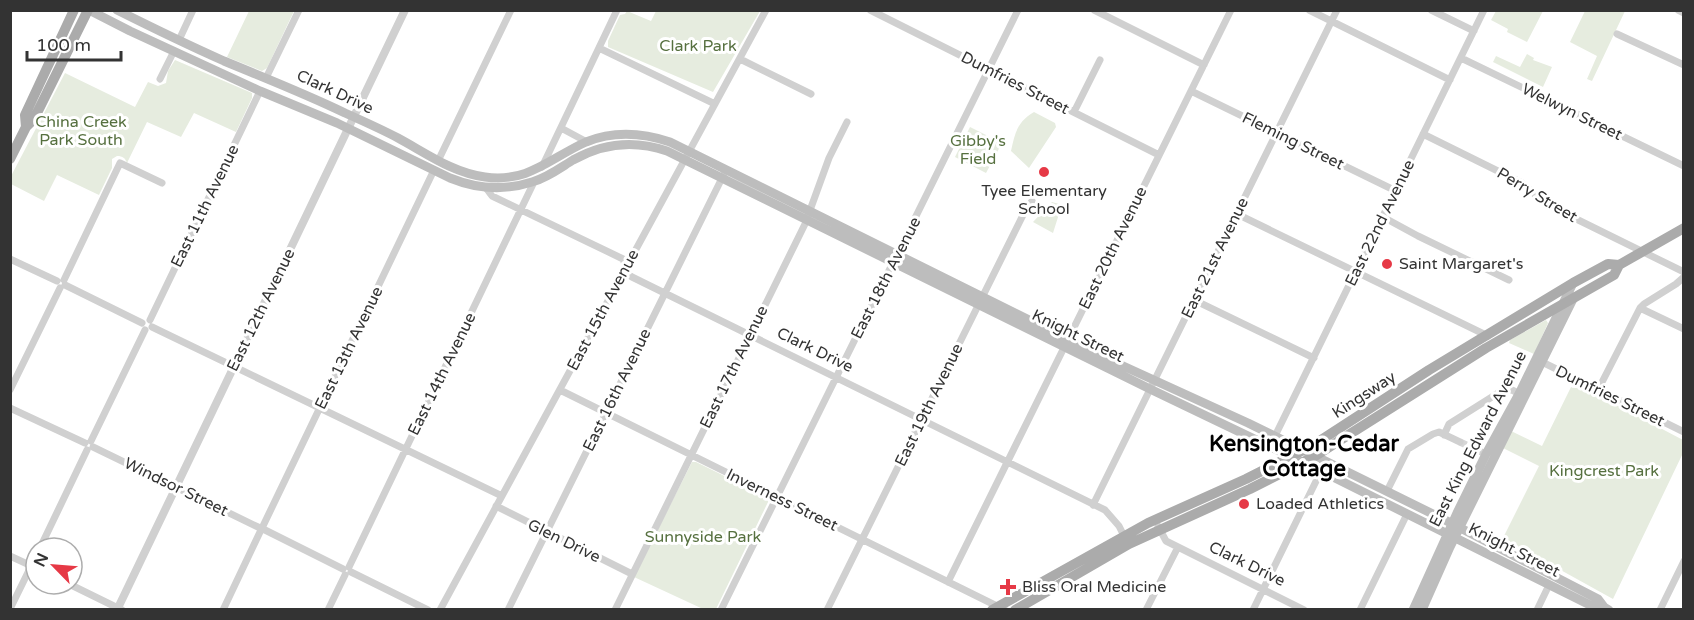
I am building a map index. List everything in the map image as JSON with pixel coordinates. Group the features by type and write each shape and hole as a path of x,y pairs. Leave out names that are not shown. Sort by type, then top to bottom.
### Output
{"main road":[{"path":"26,127 25,115 74,10"},
{"path":"10,159 26,127 34,119 89,10"},
{"name":"Clark Drive","path":"89,10 459,182 486,188 534,182"},
{"name":"Clark Drive","path":"117,10 179,40 354,117 438,161 470,174 495,178 520,175 543,167"},
{"name":"Knight Street","path":"543,167 571,149 609,136 641,135 659,138 724,174 1152,385 1303,463 1594,607 1606,608"},
{"name":"Knight Street","path":"534,182 584,155 621,144 643,145 687,155"},
{"name":"Kingsway","path":"1157,524 1250,489 1303,463 1498,341 1614,275 1619,265 1683,228"},
{"name":"Kingsway","path":"998,608 1316,444 1572,283 1608,264 1619,265"},
{"name":"East King Edward Avenue","path":"1539,361 1572,283"},
{"name":"East King Edward Avenue","path":"1422,609 1456,525 1521,395 1574,297"},
{"name":"Knight Street","path":"1152,385 1304,450 1456,525 1598,599 1606,608"},
{"name":"East King Edward Avenue","path":"1456,525 1481,452 1521,395"},
{"name":"East King Edward Avenue","path":"1413,609 1451,536"},
{"name":"Kingsway","path":"1015,609 1126,540"}],"street":[{"path":"179,40 193,10"},
{"path":"266,78 299,10"},
{"name":"East 12th Avenue","path":"119,609 175,487 405,10"},
{"path":"438,161 511,10"},
{"path":"543,167 617,10"},
{"name":"East 15th Avenue","path":"440,609 766,10"},
{"name":"Dumfries Street","path":"870,10 1159,155"},
{"name":"East 18th Avenue","path":"721,609 1018,10"},
{"path":"1094,10 1204,65"},
{"name":"East 20th Avenue","path":"948,582 1231,10"},
{"path":"1310,10 1450,80"},
{"name":"East 21st Avenue","path":"1093,505 1337,10"},
{"path":"1431,10 1474,31"},
{"name":"East 22nd Avenue","path":"1275,436 1484,10"},
{"path":"1678,10 1683,13"},
{"path":"1617,34 1683,65"},
{"path":"599,48 715,104"},
{"path":"160,79 174,51"},
{"name":"Welwyn Street","path":"1461,58 1683,166"},
{"path":"740,59 812,94"},
{"path":"1074,112 1100,60"},
{"name":"East 11th Avenue","path":"46,536 260,91"},
{"name":"Fleming Street","path":"1191,91 1395,191"},
{"name":"East 17th Avenue","path":"615,609 808,216 829,158 847,122"},
{"path":"561,128 587,142"},
{"name":"Perry Street","path":"1423,134 1512,177 1545,203 1683,272"},
{"path":"10,390 120,164 162,183"},
{"name":"East 13th Avenue","path":"223,609 434,170"},
{"name":"East 16th Avenue","path":"508,609 724,174"},
{"name":"East 14th Avenue","path":"328,609 534,182"},
{"name":"Clark Drive","path":"486,188 492,196 623,259 632,277 1105,510 1126,540"},
{"name":"East 19th Avenue","path":"827,609 980,300 1032,201"},
{"path":"1237,214 1498,341"},
{"path":"1383,217 1509,280"},
{"path":"10,259 502,496"},
{"path":"1598,390 1640,308 1683,277"},
{"path":"1194,300 1314,358"},
{"path":"1640,308 1683,329"},
{"name":"Dumfries Street","path":"1539,361 1683,432"},
{"path":"1444,435 1449,424 1503,390 1508,389 1521,395"},
{"name":"Inverness Street","path":"560,390 998,608"},
{"name":"Windsor Street","path":"10,408 428,609"},
{"path":"1387,491 1408,450 1439,432 1460,442"},
{"path":"1253,609 1321,471"},
{"name":"Glen Drive","path":"496,506 632,574"},
{"path":"1360,609 1407,514"},
{"name":"Clark Drive","path":"1157,524 1165,540 1305,609"},
{"path":"1146,609 1178,547"},
{"path":"10,556 24,562"},
{"path":"1660,609 1683,561"},
{"path":"10,609 24,584"},
{"path":"1537,609 1549,585"},
{"path":"84,592 119,609"}],"green space":[{"path":"1496,10 1543,11 1527,42 1507,32 1508,29 1491,20"},
{"path":"249,11 294,11 267,68 262,71 227,57"},
{"name":"Clark Park","path":"627,11 651,21 656,11 760,11 713,92 608,47 608,41 620,15"},
{"path":"1585,11 1625,11 1592,81 1587,79 1597,56 1570,42"},
{"path":"1527,54 1534,58 1533,60 1552,67 1543,87 1493,62 1496,56 1520,67"},
{"name":"China Creek Park South","path":"175,60 252,93 252,98 236,132 194,113 181,137 147,122 127,163 121,156 112,159 112,168 99,195 57,175 44,201 11,184 10,178 65,73 135,107 148,82 158,86 166,83 168,71"},
{"path":"1034,112 1055,123 1056,127 1029,168 1011,151 1018,128"},
{"name":"Gibby's Field","path":"970,127 1002,143 986,173 955,157"},
{"path":"1052,202 1059,204 1059,214 1053,233 1033,222"},
{"path":"1546,320 1548,323 1534,354 1509,343 1510,340"},
{"name":"Kingcrest Park","path":"1579,385 1608,398 1609,401 1683,440 1683,453 1613,599 1503,538 1539,466 1503,448 1511,431 1542,446 1571,387"},
{"name":"Sunnyside Park","path":"692,462 767,497 769,500 716,609 703,609 634,577"}],"tunnel":[{"path":"1460,442 1477,450"}],"place":[{"name":"Tyee Elementary School","path":"1044,172"},
{"name":"Saint Margaret's","path":"1387,264"},
{"name":"Loaded Athletics","path":"1244,504"},
{"name":"Bliss Oral Medicine","path":"1008,587"}],"district":[{"name":"Kensington-Cedar Cottage","path":"1304,456"}]}
